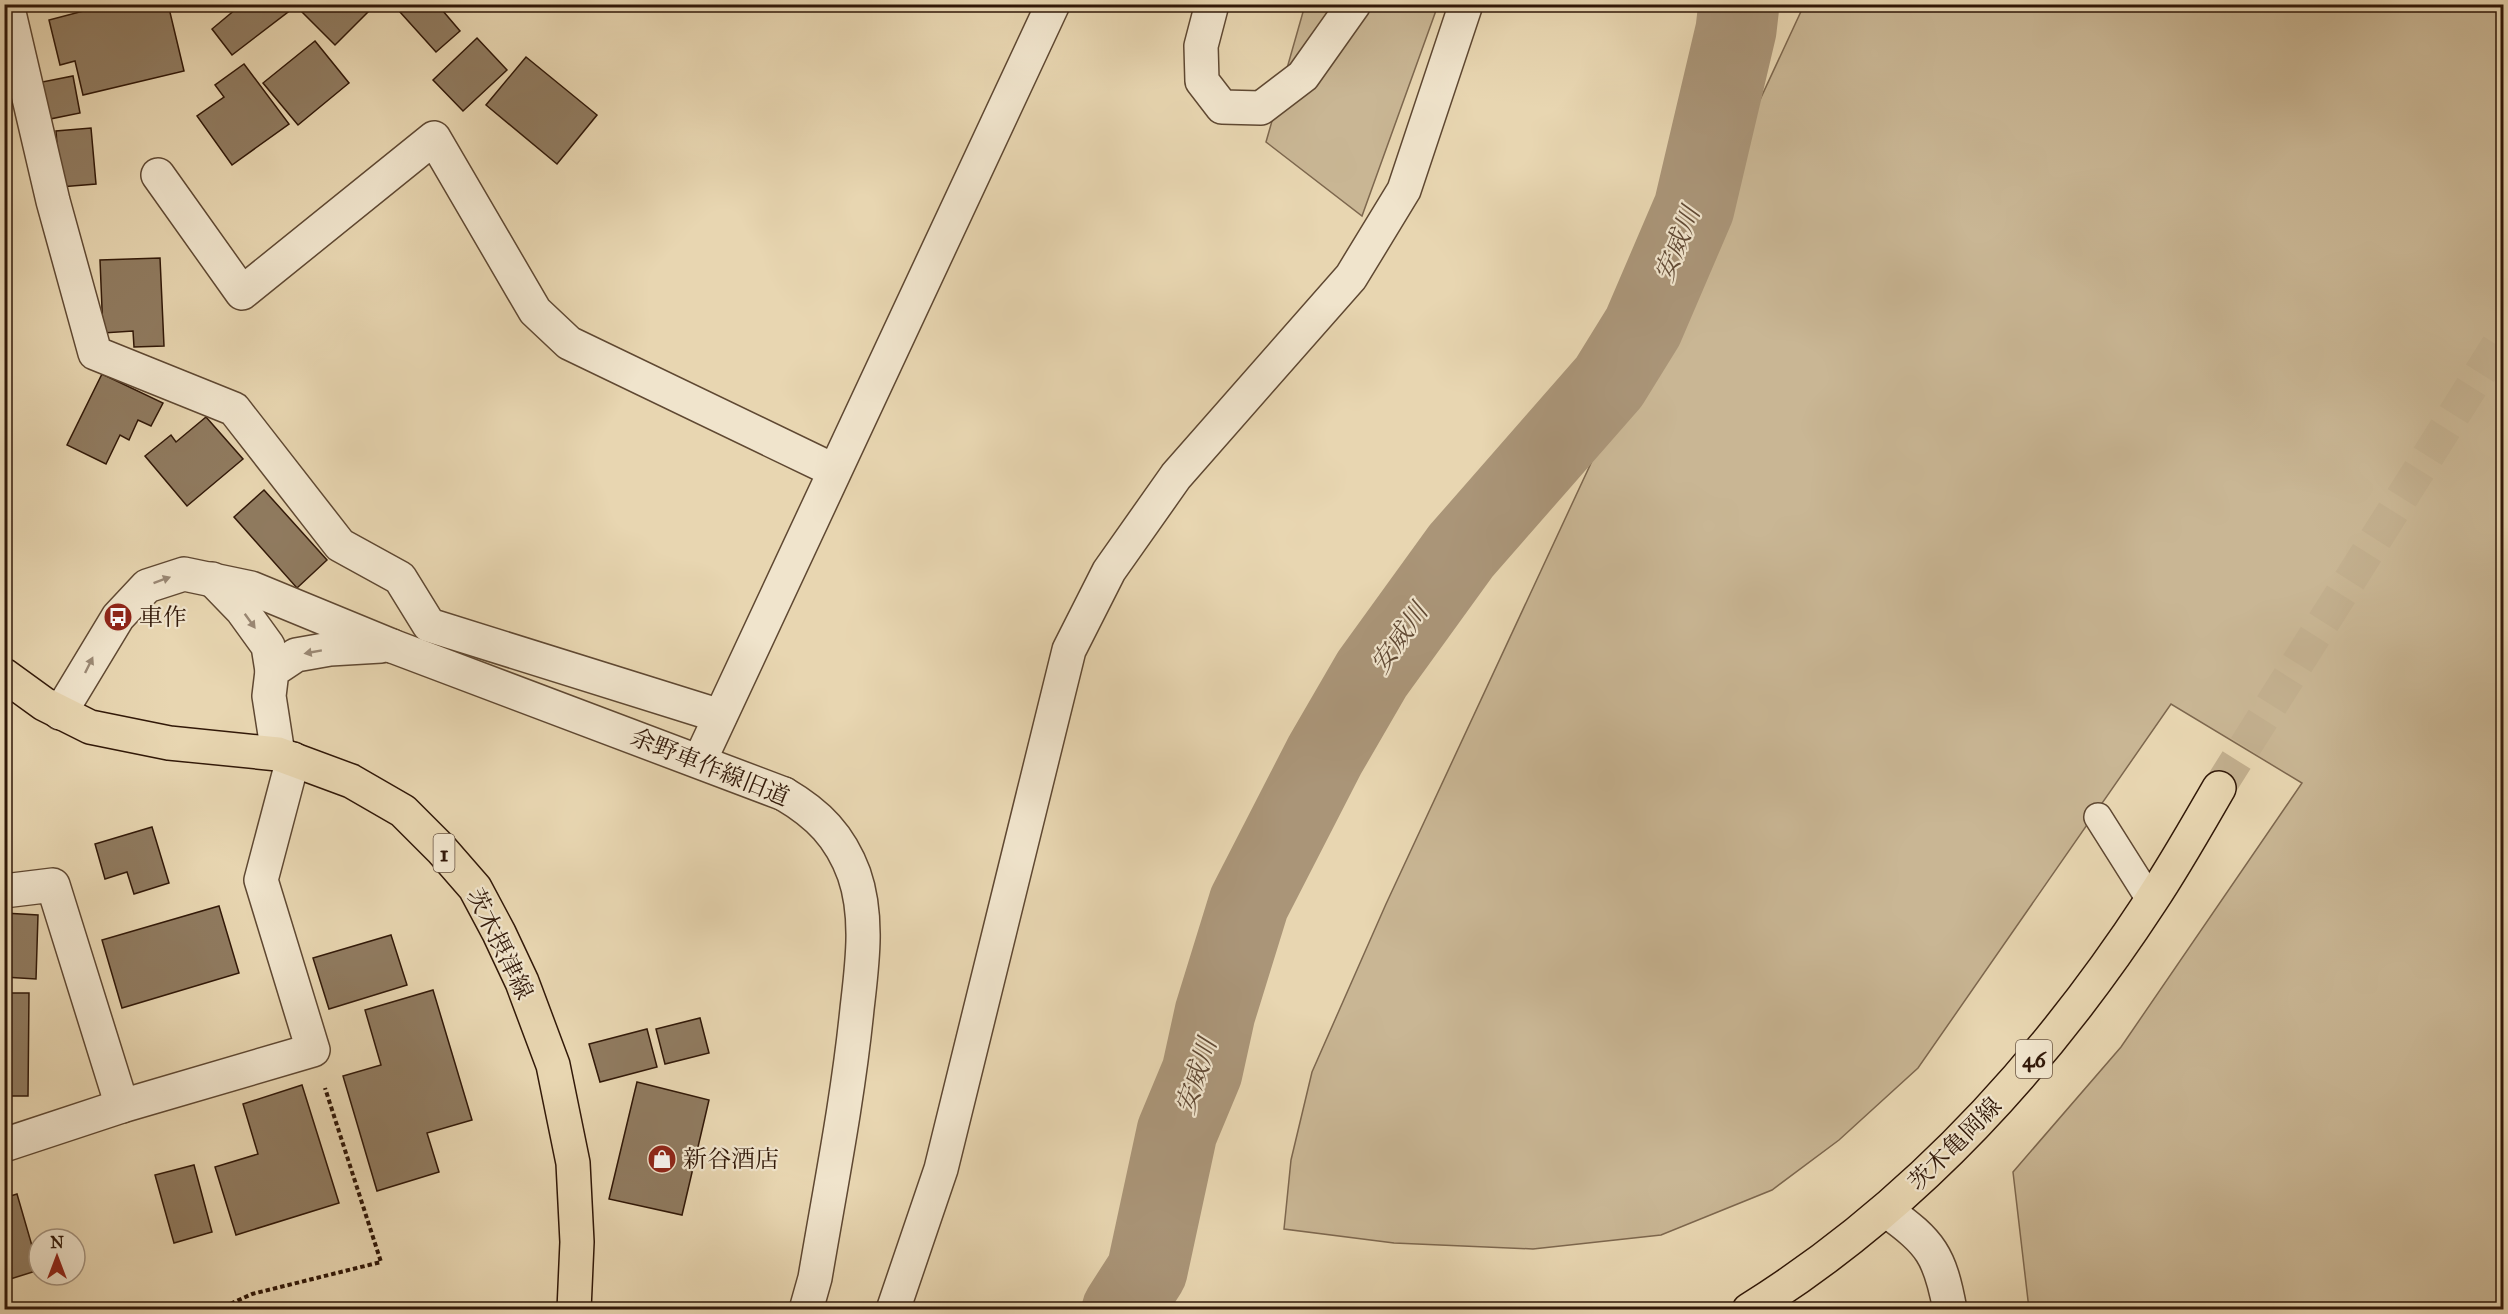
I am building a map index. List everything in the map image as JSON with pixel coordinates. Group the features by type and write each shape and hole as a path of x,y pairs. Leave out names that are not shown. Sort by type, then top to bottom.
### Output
{"main road":[{"name":"茨木摂津線","path":"4,675 16,686 60,713 90,727 158,741 285,757 351,781 403,811 475,888 522,982 554,1065 573,1163 577,1242 574,1310"},
{"name":"茨木亀岡線","path":"1749,1310 1793,1282 1887,1211 1938,1164 2011,1087 2073,1011 2151,901 2219,788"}],"street":[{"path":"7,4 53,201 95,353 234,409 340,545 400,578 429,625 720,716"},
{"path":"700,760 1053,4"},
{"path":"1212,4 1201,46 1202,81 1222,107 1261,108 1303,76 1354,4"},
{"path":"893,1310 940,1169 1069,650 1109,571 1176,477 1351,277 1393,209 1404,190 1466,4"},
{"path":"158,175 242,293 434,138 535,311 569,343 833,471"},
{"name":"余野車作線旧道","path":"60,713 118,617 147,586 184,574 251,588 392,646 700,760 784,794 812,811 832,832 854,874 863,918 853,1054 815,1278 807,1310"},
{"path":"4,1145 122,1106 312,1050 261,880 285,757 269,696 272,671 268,646 242,610 212,579"},
{"name":"余野車作線旧道","path":"272,671 296,655 330,649 392,646"},
{"path":"4,891 53,885 122,1106"},
{"path":"1887,1211 1920,1235 1936,1259 1950,1310"}],"lane":[{"path":"2098,817 2151,901"}],"path":[{"path":"217,1310 252,1294 381,1262 312,1050"}],"shaded area":[{"path":"1305,5 1438,5 1362,216 1266,142"},
{"path":"1804,5 2503,5 2503,1309 2029,1309 2013,1172 2121,1047 2302,783 2171,704 1918,1068 1839,1140 1772,1190 1661,1235 1533,1249 1394,1243 1284,1229 1291,1160 1312,1072 1386,904"}],"building":[{"path":"110,4 168,4 184,71 83,95 75,61 60,65 49,20"},
{"path":"242,4 282,4 288,12 232,55 212,29"},
{"path":"294,4 376,4 335,45"},
{"path":"409,4 437,4 460,31 436,52 400,12"},
{"path":"477,38 507,70 463,111 433,80"},
{"path":"315,41 349,83 298,125 263,83"},
{"path":"526,57 597,115 557,164 486,105"},
{"path":"244,64 289,124 232,165 197,116 224,97 215,85"},
{"path":"73,76 80,113 50,119 42,82"},
{"path":"91,128 96,184 60,187 56,131"},
{"path":"160,258 164,346 134,347 133,331 103,333 100,260"},
{"path":"102,374 163,403 151,426 138,420 129,440 120,435 106,464 67,445"},
{"path":"206,417 243,459 187,506 145,456 171,435 176,442"},
{"path":"264,490 327,560 297,588 234,517"},
{"path":"152,827 169,883 134,894 127,872 105,879 95,844"},
{"path":"219,906 239,973 122,1008 102,940"},
{"path":"4,913 38,915 36,979 4,977"},
{"path":"391,935 407,985 329,1009 313,958"},
{"path":"433,990 472,1120 427,1133 439,1172 377,1191 343,1076 381,1065 365,1010"},
{"path":"4,993 29,993 28,1096 4,1096"},
{"path":"700,1018 709,1053 665,1064 656,1029"},
{"path":"647,1029 657,1067 600,1082 589,1044"},
{"path":"637,1082 709,1100 682,1215 609,1199"},
{"path":"302,1085 339,1203 236,1235 215,1167 258,1154 243,1104"},
{"path":"194,1165 212,1232 174,1243 155,1175"},
{"path":"17,1194 27,1229 27,1274 4,1281 4,1198"}],"waterway":[{"name":"安威川","path":"1122,1310 1147,1271 1177,1132 1202,1072 1215,1013 1249,903 1325,755 1372,674 1461,551 1609,382 1643,327 1694,208 1736,30 1739,4"}],"tunnel":[{"path":"2219,788 2504,335"}],"place":[{"name":"車作","path":"118,617"},
{"name":"新谷酒店","path":"662,1159"}]}
